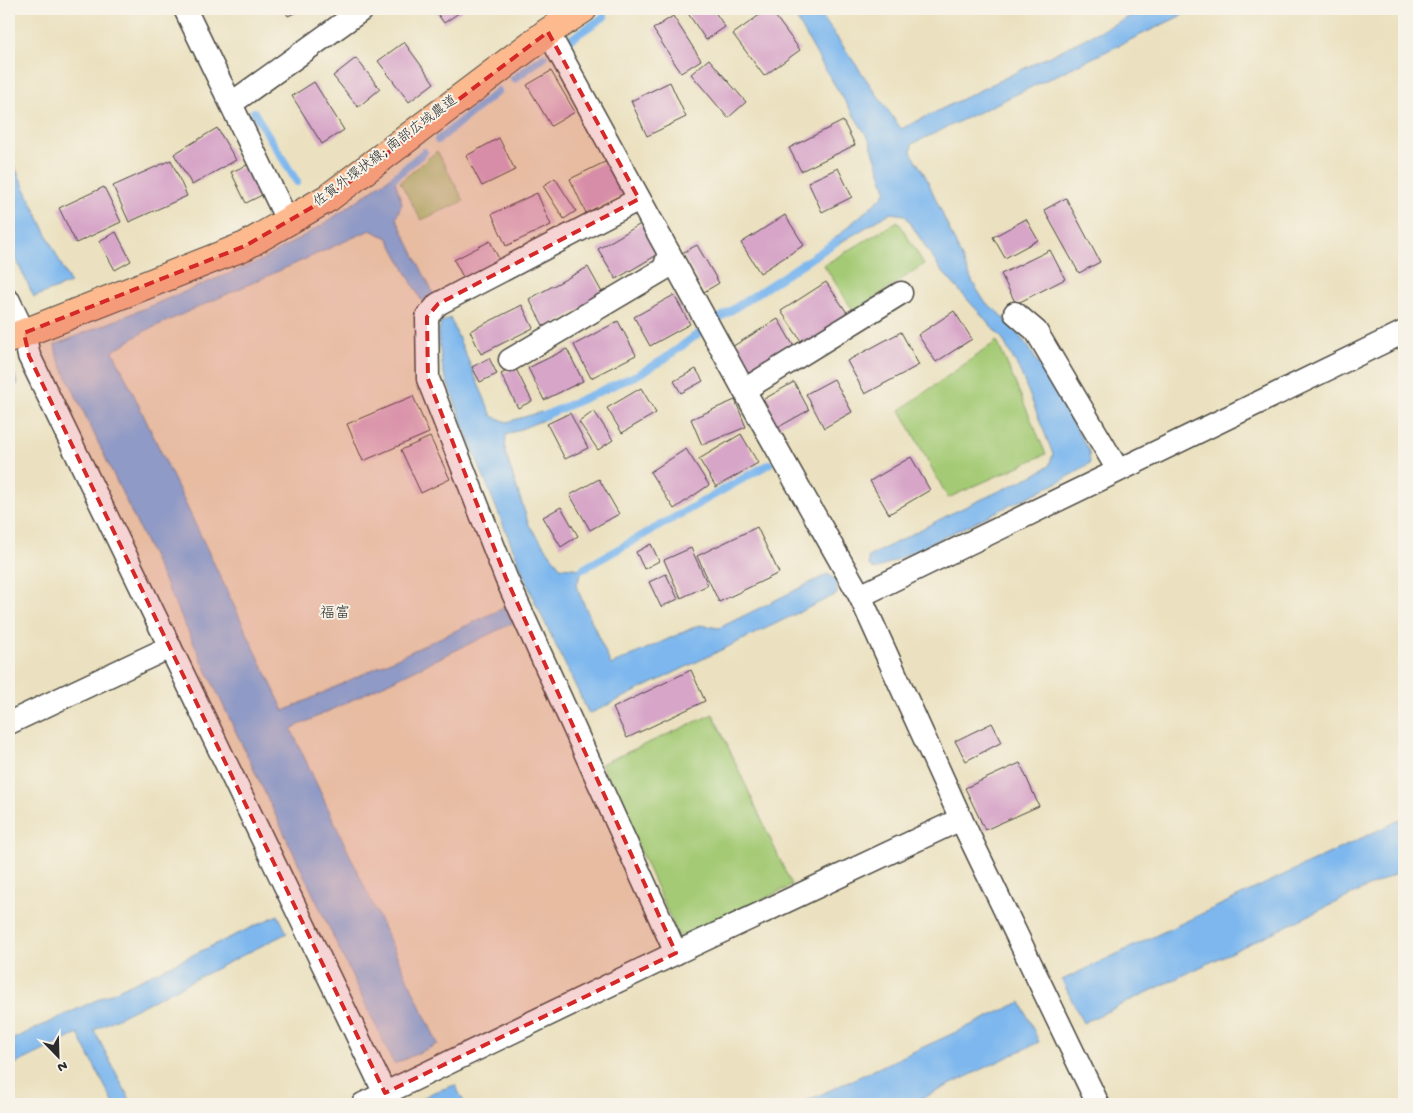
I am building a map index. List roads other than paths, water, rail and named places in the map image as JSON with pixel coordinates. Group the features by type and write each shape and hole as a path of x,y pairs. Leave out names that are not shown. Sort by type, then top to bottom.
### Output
{"main road":[{"name":"佐賀外環状線; 南部広域農道","path":"16,336 245,246 288,222 328,198 548,32 583,9"}],"street":[{"path":"185,9 288,222"},
{"path":"232,103 363,9"},
{"path":"548,32 744,390 860,596 961,819 1098,1104"},
{"path":"639,199 438,304 427,317 428,379 506,578 676,953"},
{"path":"510,360 664,269 669,253"},
{"path":"744,390 900,293"},
{"path":"9,301 16,336 29,356 388,1098"},
{"path":"1015,313 1036,331 1118,470"},
{"path":"860,596 1404,332"},
{"path":"9,723 170,647"},
{"path":"363,1104 388,1098 676,953 961,819"}],"water":[{"path":"791,9 817,9 901,129 1145,9 1195,9 912,144 911,152 926,177 973,283 985,302 999,313 1028,346 1089,451 1090,463 1063,480 875,570 869,565 868,557 952,513 1034,475 1049,466 1053,454 1020,371 1002,338 940,269 905,215 890,213 838,244 834,239 882,197 886,190 870,141 826,71"},
{"path":"9,155 70,283 34,297 9,245"},
{"path":"392,176 402,203 396,218 434,295 430,300 421,300 388,238 370,230 145,331 113,351 284,711 506,607 513,623 291,729 438,1044 394,1064 57,356 55,345 262,260 324,224"},
{"path":"450,318 492,416 507,422 541,412 544,416 543,420 506,435 505,452 529,525 560,567 583,569 576,586 611,665 699,625 719,628 828,574 837,581 837,594 589,714 535,602 480,468 443,371 438,335 441,323"},
{"path":"9,365 18,384 9,388"},
{"path":"1404,818 1404,870 1083,1023 1062,980"},
{"path":"278,915 287,933 94,1030 132,1104 114,1104 78,1034 9,1067 9,1041"},
{"path":"1021,1002 1039,1042 910,1104 800,1104"},
{"path":"455,1085 465,1104 413,1103 434,1092"}],"waterway":[{"path":"568,41 604,17"},
{"path":"514,79 544,57"},
{"path":"438,140 498,91"},
{"path":"254,112 297,182"},
{"path":"394,178 424,152"},
{"path":"718,319 836,242"},
{"path":"544,416 637,375 663,360 702,331"},
{"path":"583,569 769,464"}],"district":[{"name":"福富","path":"335,614"}]}
